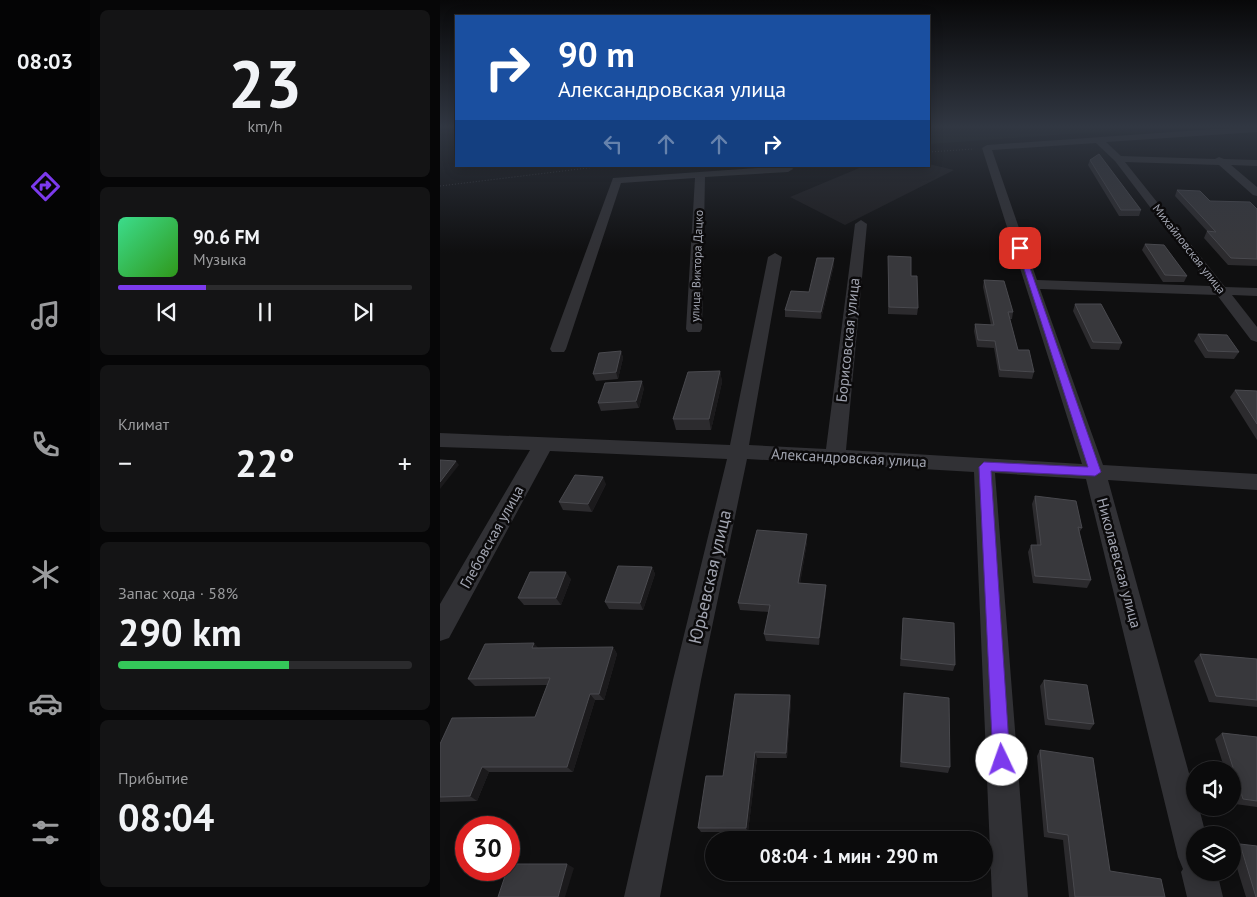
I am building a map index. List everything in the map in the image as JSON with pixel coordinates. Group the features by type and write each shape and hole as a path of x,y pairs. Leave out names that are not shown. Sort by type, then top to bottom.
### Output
{"street":[{"path":"558,349 617,180 788,169"},
{"name":"Николаевская улица","path":"994,169 1095,472 1187,826"},
{"name":"Михайловская улица","path":"1126,169 1257,336"},
{"path":"1230,169 1257,193"},
{"name":"улица Виктора Дацко","path":"694,329 700,174"},
{"name":"Борисовская улица","path":"835,456 861,224"},
{"name":"Юрьевская улица","path":"642,897 687,680 738,453 775,257"},
{"path":"1031,284 1257,292"},
{"name":"Александровская улица","path":"440,440 835,456 984,467 1257,482"},
{"name":"Глебовская улица","path":"440,629 544,445"},
{"path":"984,467 1010,897"},
{"path":"1201,881 1205,897"}],"path":[{"path":"440,186 581,169"}],"shaded area":[{"path":"857,169 954,170 845,225 790,197"}],"building":[{"path":"1095,169 1110,169 1141,210 1121,210"},
{"path":"1177,190 1200,191 1210,201 1250,202 1257,209 1257,259 1231,258 1207,231 1216,232"},
{"path":"1145,244 1164,245 1187,276 1165,275"},
{"path":"888,256 911,257 911,276 917,276 918,308 889,307"},
{"path":"817,258 834,258 821,312 785,310 791,291 809,292"},
{"path":"984,280 1004,281 1013,312 1008,312 1018,350 1029,350 1034,372 1000,370 995,341 978,340 975,324 994,325"},
{"path":"1075,304 1101,304 1122,343 1093,342"},
{"path":"1198,334 1227,335 1239,352 1208,351"},
{"path":"621,351 616,372 593,374 599,353"},
{"path":"720,371 709,419 673,419 688,372"},
{"path":"642,381 636,401 598,403 605,383"},
{"path":"1235,390 1257,391 1257,424"},
{"path":"440,460 456,461 440,482"},
{"path":"575,475 603,477 588,504 559,502"},
{"path":"1035,496 1076,501 1082,528 1078,527 1091,580 1035,576 1031,545 1041,545"},
{"path":"757,530 807,534 798,583 826,585 819,638 764,634 770,605 738,603"},
{"path":"618,566 652,567 640,603 605,602"},
{"path":"530,572 566,572 556,598 518,598"},
{"path":"903,618 954,623 955,665 901,659"},
{"path":"534,643 532,648 613,647 599,694 590,694 567,767 482,767 470,796 440,797 440,744 452,718 535,717 550,678 468,679 485,644"},
{"path":"1200,654 1257,659 1257,700 1216,696"},
{"path":"1044,680 1087,685 1094,724 1048,719"},
{"path":"904,693 949,698 950,767 901,762"},
{"path":"735,694 790,695 786,753 755,752 746,828 698,828 706,776 723,776"},
{"path":"1222,733 1257,737 1257,801 1243,799 1241,793 1241,761 1231,761"},
{"path":"1040,750 1093,758 1110,871 1161,879 1165,897 1075,897 1068,835 1048,832"},
{"path":"1241,844 1257,846 1256,897 1241,847"},
{"path":"520,864 567,864 558,897 498,897 503,881 520,881"}],"route":[{"path":"1002,760 984,467 1095,472 1020,248"}]}
